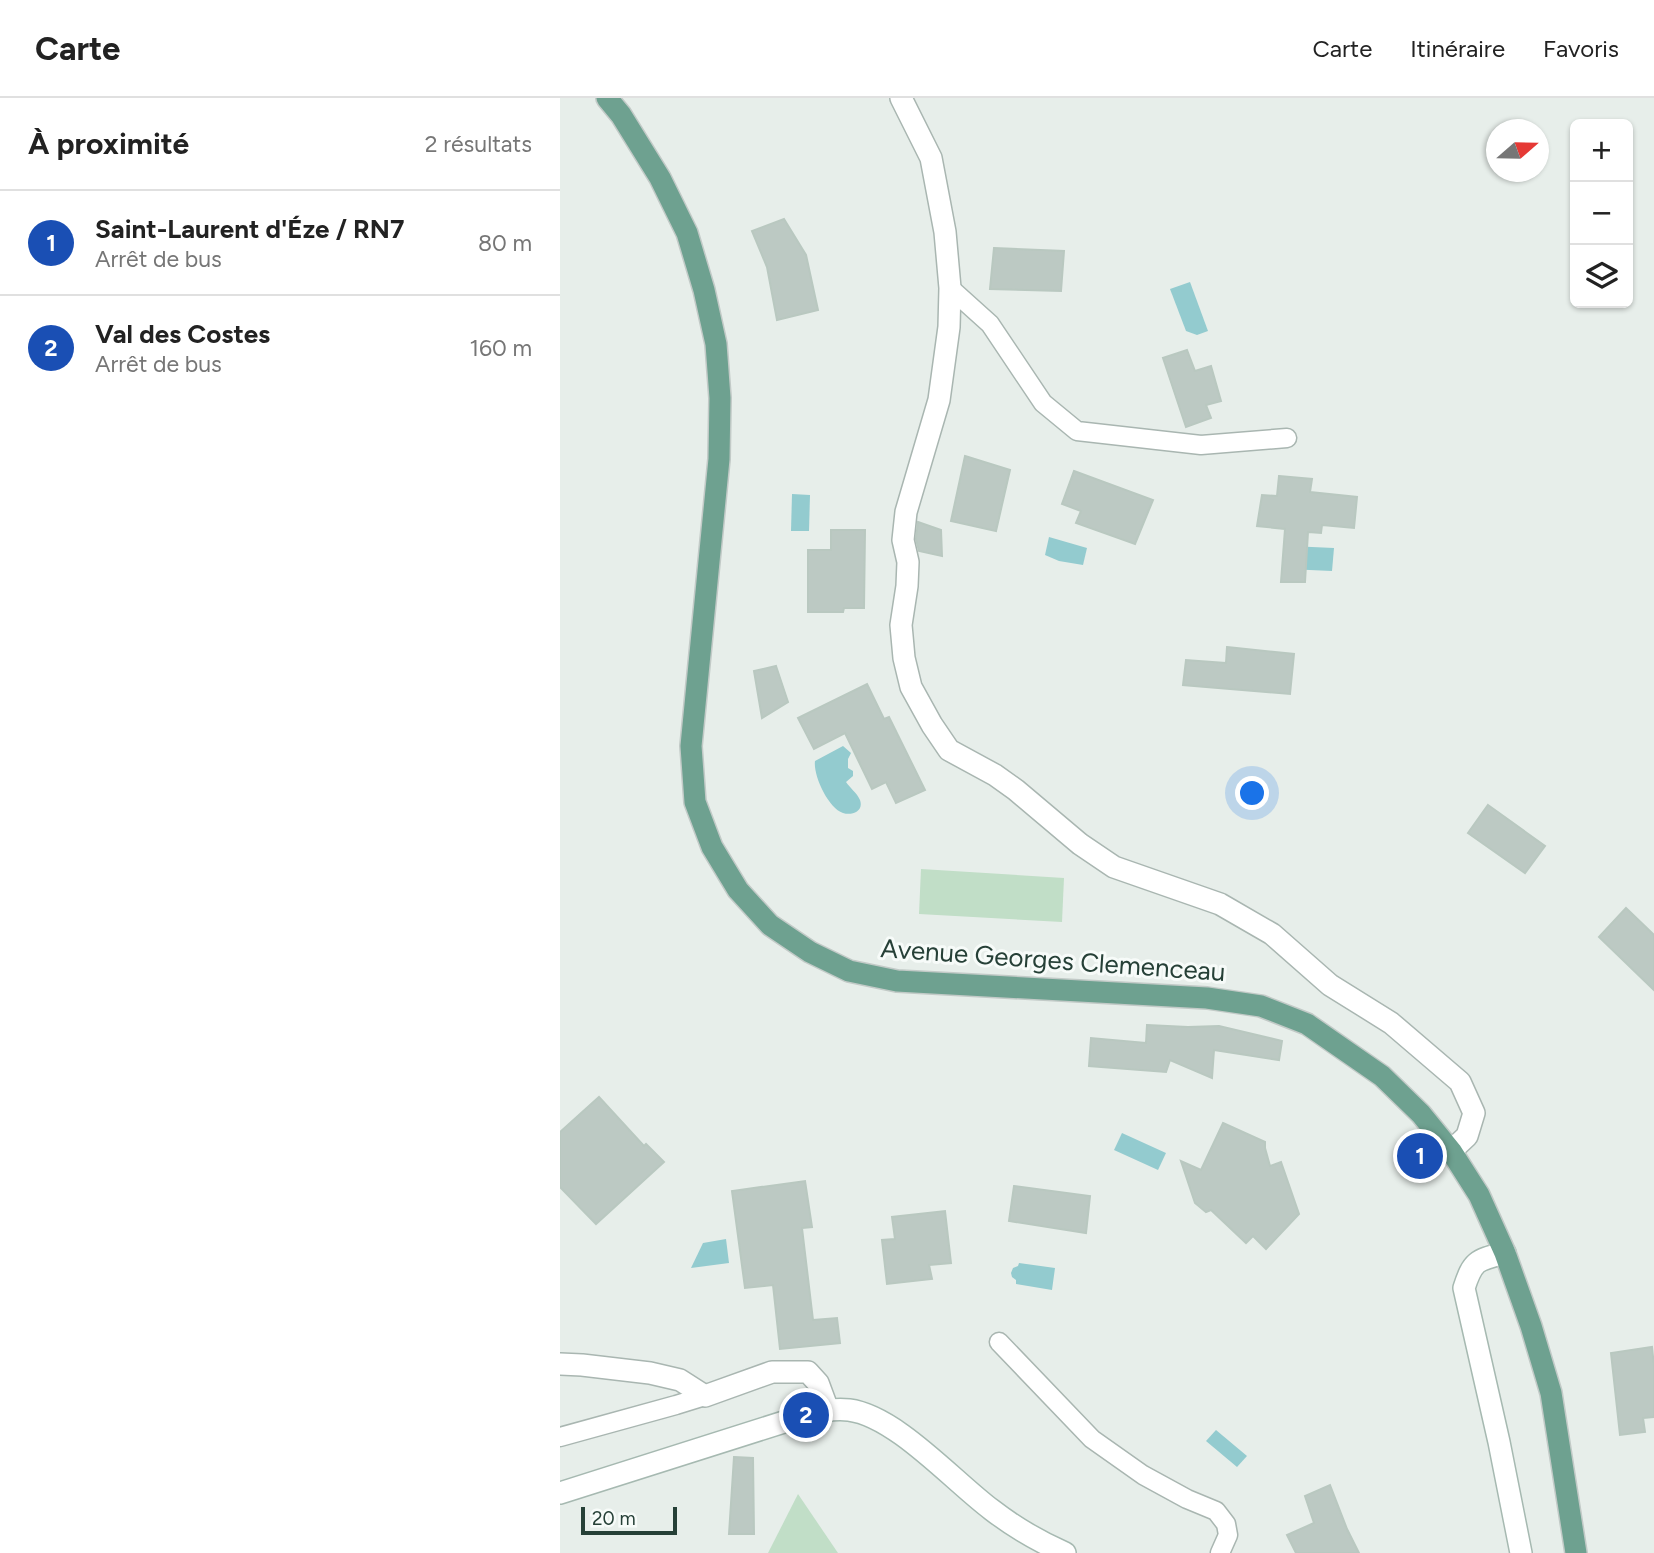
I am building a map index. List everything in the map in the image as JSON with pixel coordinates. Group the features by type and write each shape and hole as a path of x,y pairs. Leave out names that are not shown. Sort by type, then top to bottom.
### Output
{"main road":[{"name":"Avenue Georges Clemenceau","path":"607,98 660,178 687,233 716,344 720,398 719,459 691,746 695,802 712,847 738,890 770,925 810,952 849,971 897,981 1207,998 1261,1006 1307,1024 1382,1076 1421,1114 1451,1151 1479,1195 1505,1253 1551,1393 1576,1553"}],"street":[{"path":"901,98 931,159 945,232 950,288 949,327 939,400 906,512 903,540 908,562 908,586 901,625 904,658 911,687 949,750 995,775 1080,844 1114,867 1220,904 1272,934 1330,985 1391,1023 1460,1082 1474,1113 1467,1136 1451,1151"},
{"path":"1505,1253 1486,1258 1471,1267 1464,1287 1521,1553"},
{"path":"560,1364 650,1373 680,1380 705,1396 772,1372 808,1372 818,1383 828,1410"},
{"path":"560,1493 806,1415 849,1409 867,1414 904,1436 992,1510 1065,1553"}],"lane":[{"path":"950,288 990,324 1043,403 1077,431 1201,445 1287,438"},
{"path":"999,1342 1092,1439 1143,1475 1216,1511 1226,1524 1228,1535 1220,1553"},
{"path":"560,1437 705,1396"}],"green space":[{"path":"921,869 1064,878 1062,922 919,914"},
{"path":"798,1494 838,1553 768,1553"}],"water":[{"path":"1190,282 1208,331 1197,335 1186,331 1170,289"},
{"path":"792,494 810,495 809,531 791,531"},
{"path":"1049,537 1087,548 1083,565 1059,561 1045,555"},
{"path":"1290,546 1334,548 1332,571 1287,569"},
{"path":"843,746 851,753 848,768 853,771 853,776 846,782 861,804 859,810 850,814 837,810 832,805 815,767 815,761"},
{"path":"1122,1133 1166,1153 1158,1170 1114,1150"},
{"path":"726,1239 729,1263 691,1268 703,1243"},
{"path":"1019,1263 1055,1268 1052,1290 1016,1284 1011,1273"},
{"path":"1216,1430 1247,1456 1237,1467 1206,1441"}],"building":[{"path":"784,219 806,255 818,310 777,320 767,267 752,231"},
{"path":"994,248 1064,251 1061,291 990,289"},
{"path":"1187,350 1195,371 1211,366 1221,401 1206,405 1211,418 1186,427 1163,358"},
{"path":"965,456 1010,470 996,531 951,521"},
{"path":"1074,471 1153,500 1135,544 1076,523 1081,511 1062,504"},
{"path":"1279,476 1312,479 1310,492 1357,497 1354,528 1322,525 1321,533 1308,532 1305,582 1281,582 1285,529 1257,526 1262,495 1277,496"},
{"path":"918,522 941,530 942,556 919,551 916,539"},
{"path":"831,530 865,530 864,608 844,608 843,612 808,612 808,550 831,550"},
{"path":"1227,647 1294,654 1290,694 1183,685 1186,660 1226,663"},
{"path":"776,666 788,702 762,718 754,671"},
{"path":"867,684 884,719 889,717 925,790 896,803 886,782 872,789 845,733 814,749 798,718"},
{"path":"1488,805 1545,846 1525,873 1468,833"},
{"path":"1626,908 1654,935 1654,990 1599,937"},
{"path":"1147,1025 1219,1026 1282,1041 1279,1060 1214,1050 1212,1078 1170,1060 1166,1072 1089,1066 1091,1038 1146,1043"},
{"path":"599,1097 644,1146 646,1144 664,1162 596,1224 560,1187 560,1132"},
{"path":"1223,1123 1265,1142 1270,1166 1281,1162 1299,1214 1266,1249 1253,1236 1246,1243 1211,1210 1206,1212 1195,1203 1181,1161 1201,1170"},
{"path":"805,1181 812,1227 802,1228 813,1320 837,1318 840,1343 780,1349 773,1285 745,1288 732,1191"},
{"path":"1014,1186 1090,1196 1086,1233 1009,1221"},
{"path":"945,1211 951,1263 929,1265 932,1279 887,1284 882,1240 895,1239 892,1217"},
{"path":"1652,1347 1654,1417 1643,1418 1645,1432 1620,1435 1611,1353"},
{"path":"734,1457 753,1458 754,1534 729,1534"},
{"path":"1330,1485 1359,1553 1296,1553 1287,1535 1314,1523 1305,1496"}],"place":[{"name":"Saint-Laurent d'Éze / RN7","path":"1420,1156"},
{"name":"Val des Costes","path":"806,1415"}]}
